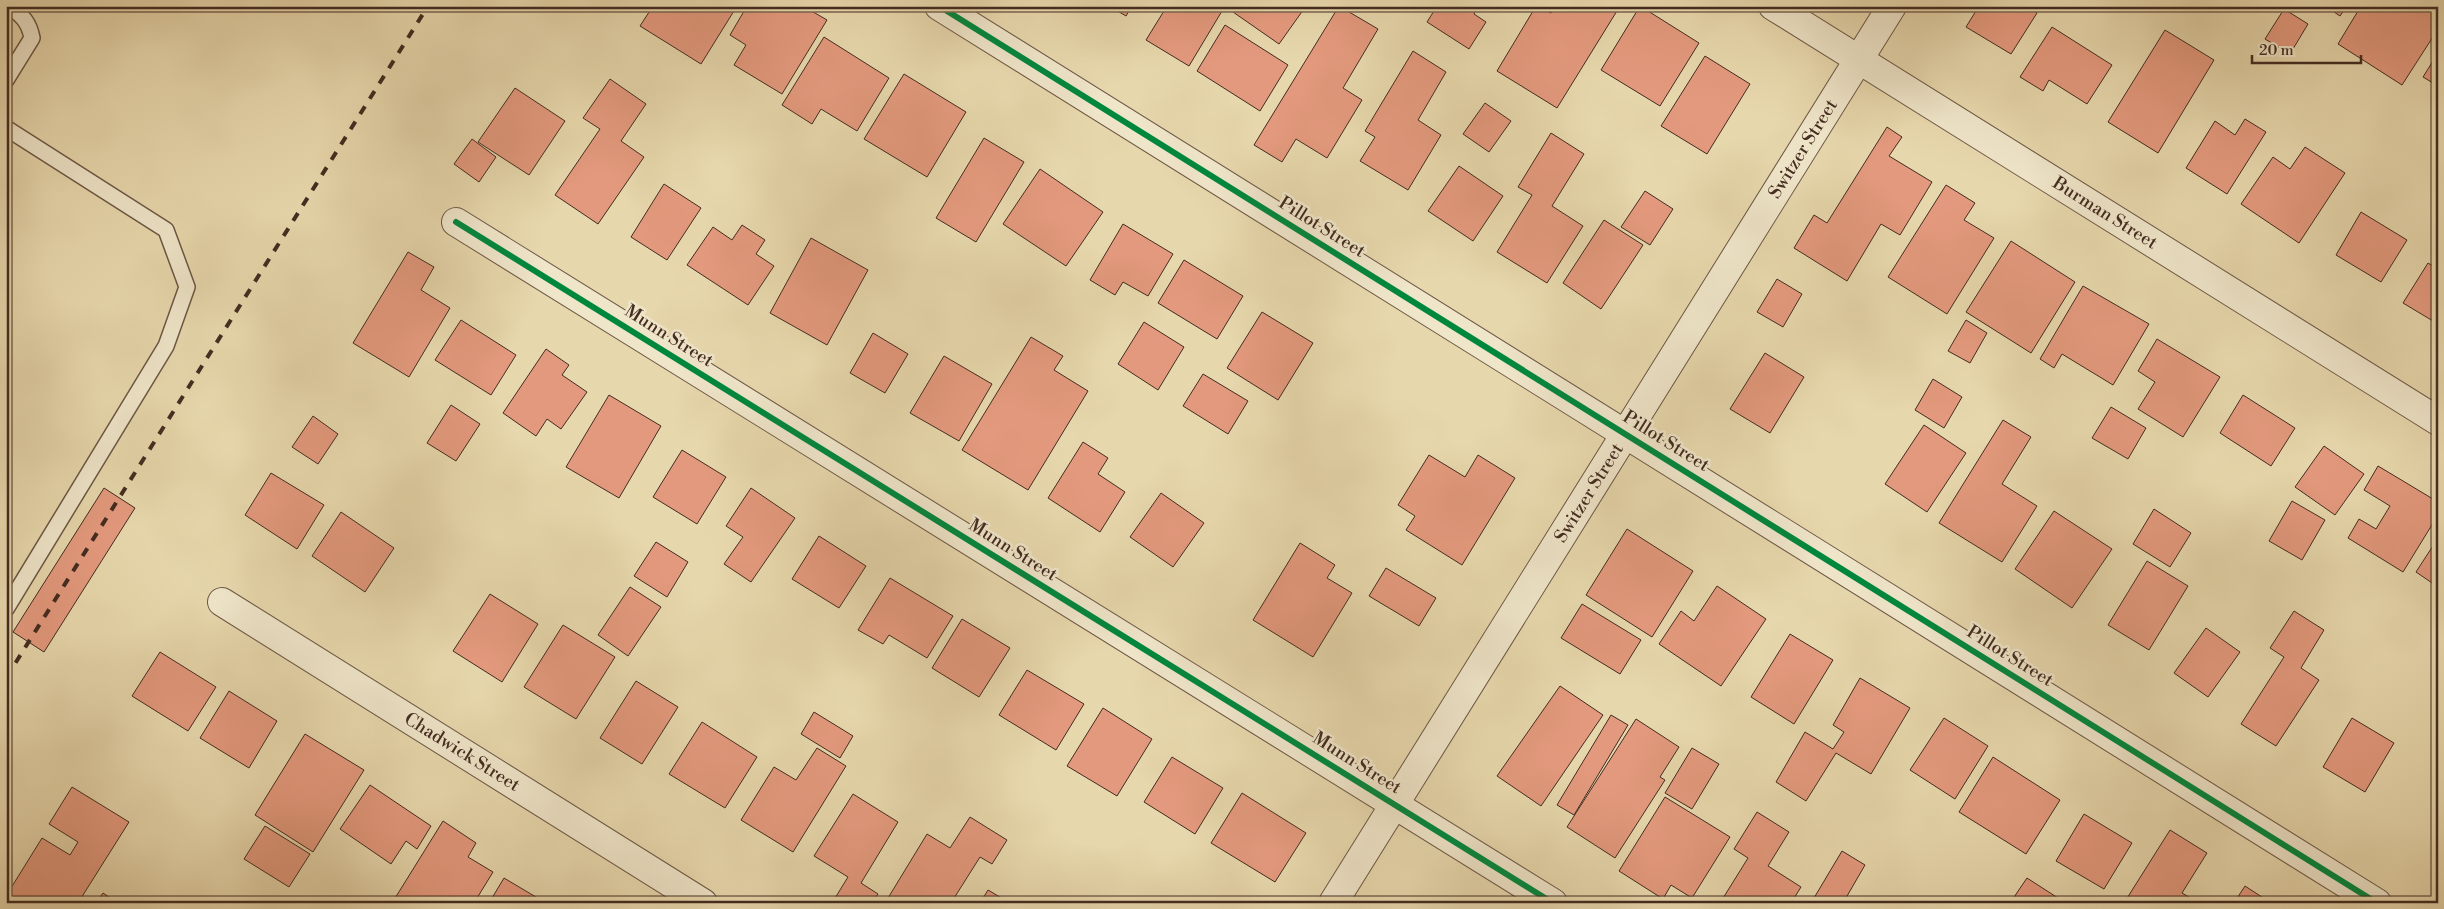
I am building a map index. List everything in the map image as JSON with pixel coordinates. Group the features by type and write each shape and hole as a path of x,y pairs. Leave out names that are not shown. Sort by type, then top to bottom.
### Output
{"street":[{"name":"Pillot Street","path":"939,6 2377,903"},
{"name":"Burman Street","path":"1773,6 2438,421"},
{"name":"Switzer Street","path":"1333,903 1892,6"},
{"name":"Munn Street","path":"456,222 1554,903"},
{"name":"Chadwick Street","path":"222,602 703,903"}],"lane":[{"path":"6,80 32,38 30,27 22,15 9,6"},
{"path":"6,128 166,230 187,287 166,346 6,609"}],"building":[{"path":"653,6 737,6 701,64 640,26"},
{"path":"747,6 803,6 827,20 782,94 734,65 746,45 730,35"},
{"path":"1109,6 1132,6 1126,16"},
{"path":"1167,6 1225,6 1189,66 1146,40"},
{"path":"1237,6 1306,6 1279,44 1233,12"},
{"path":"1339,6 1378,29 1343,88 1362,100 1327,158 1296,139 1282,162 1254,145"},
{"path":"1437,6 1478,6 1474,14 1486,22 1469,49 1427,22"},
{"path":"1536,6 1551,13 1556,6 1620,6 1557,108 1497,71"},
{"path":"1640,6 1699,43 1660,106 1601,70"},
{"path":"1979,6 2026,6 2037,13 2011,54 1966,27"},
{"path":"2325,6 2347,6 2340,16"},
{"path":"2361,6 2438,6 2438,29 2402,85 2338,44"},
{"path":"2284,9 2308,24 2290,54 2265,39"},
{"path":"1225,25 1288,65 1260,111 1197,71"},
{"path":"2052,27 2112,65 2087,104 2049,80 2043,91 2020,77"},
{"path":"2165,30 2214,60 2158,153 2108,122"},
{"path":"824,37 889,78 857,131 821,109 812,124 782,105"},
{"path":"1413,51 1446,72 1418,120 1441,135 1408,190 1360,161 1375,137 1365,131"},
{"path":"2438,53 2438,86 2423,77"},
{"path":"1705,56 1750,84 1707,154 1661,126"},
{"path":"904,74 966,112 927,177 864,139"},
{"path":"610,79 646,104 621,141 644,157 598,224 555,195 600,129 583,118"},
{"path":"515,88 565,121 529,175 478,142"},
{"path":"1485,103 1511,121 1489,152 1463,134"},
{"path":"2245,119 2266,132 2227,194 2186,168 2215,121 2235,135"},
{"path":"1887,127 1902,137 1889,156 1932,182 1900,235 1881,224 1847,281 1794,248 1814,215 1827,223"},
{"path":"1551,133 1584,154 1552,206 1583,226 1547,283 1497,252 1532,195 1518,187"},
{"path":"984,138 1024,162 976,242 936,218"},
{"path":"472,139 496,157 479,182 454,164"},
{"path":"2305,147 2345,173 2299,243 2241,204 2273,157 2290,169"},
{"path":"1459,166 1503,196 1473,241 1428,211"},
{"path":"1040,169 1103,212 1066,266 1003,224"},
{"path":"664,184 701,208 667,260 631,237"},
{"path":"1946,185 1975,203 1964,220 1994,238 1947,314 1888,277"},
{"path":"1645,191 1673,209 1650,245 1621,227"},
{"path":"2361,212 2407,240 2381,282 2336,255"},
{"path":"1604,220 1643,245 1601,309 1563,283"},
{"path":"1123,224 1173,254 1148,296 1123,282 1115,295 1090,280"},
{"path":"742,225 765,240 756,254 774,266 748,305 687,265 713,227 732,240"},
{"path":"811,238 868,270 827,345 770,313"},
{"path":"2011,241 2075,282 2031,353 1966,312"},
{"path":"408,252 434,267 421,290 450,308 409,377 353,343"},
{"path":"1184,260 1243,296 1217,339 1158,303"},
{"path":"2428,263 2438,269 2438,324 2403,303"},
{"path":"1777,279 1802,294 1783,327 1757,312"},
{"path":"2083,286 2149,324 2113,385 2062,354 2054,368 2040,359"},
{"path":"1262,312 1313,343 1278,400 1227,368"},
{"path":"461,320 516,355 491,395 435,360"},
{"path":"1966,320 1987,333 1970,363 1948,351"},
{"path":"1144,322 1184,347 1158,390 1118,364"},
{"path":"873,333 908,354 885,393 850,373"},
{"path":"1031,337 1063,356 1054,370 1088,391 1028,490 962,450"},
{"path":"2157,339 2220,377 2183,437 2138,409 2155,382 2138,371"},
{"path":"546,349 569,365 562,375 587,392 561,429 547,419 536,436 503,413"},
{"path":"1765,353 1804,377 1770,433 1730,409"},
{"path":"944,356 992,384 959,441 910,413"},
{"path":"1203,374 1248,401 1228,434 1183,406"},
{"path":"1933,379 1962,397 1944,428 1915,410"},
{"path":"609,395 661,426 619,498 566,467"},
{"path":"2243,395 2295,428 2271,466 2220,433"},
{"path":"451,405 480,424 456,461 427,443"},
{"path":"2111,407 2146,428 2128,459 2092,438"},
{"path":"313,416 338,434 318,464 292,447"},
{"path":"2003,420 2031,437 2002,484 2037,506 2002,562 1939,523"},
{"path":"1924,425 1966,453 1927,512 1885,484"},
{"path":"1083,442 1108,458 1098,474 1125,492 1100,532 1048,498"},
{"path":"2324,446 2364,474 2335,515 2295,487"},
{"path":"682,450 726,477 697,524 653,497"},
{"path":"1429,455 1465,477 1478,455 1515,478 1462,565 1406,530 1415,516 1398,505"},
{"path":"2378,466 2438,502 2438,515 2403,572 2348,538 2359,519 2376,529 2390,506 2364,490"},
{"path":"271,473 324,505 297,549 245,515"},
{"path":"104,488 135,508 44,652 13,632"},
{"path":"751,488 795,518 751,582 724,564 743,537 726,526"},
{"path":"1161,493 1204,523 1173,567 1130,537"},
{"path":"2292,501 2325,520 2302,560 2269,541"},
{"path":"2154,509 2191,533 2170,567 2133,544"},
{"path":"2054,511 2112,549 2072,608 2015,569"},
{"path":"341,512 394,548 365,592 312,556"},
{"path":"1627,529 1693,571 1652,637 1586,595"},
{"path":"819,536 866,566 839,608 792,579"},
{"path":"2438,538 2438,587 2416,572"},
{"path":"656,542 688,562 667,597 634,576"},
{"path":"1300,543 1335,565 1327,578 1352,593 1313,657 1253,620"},
{"path":"2147,561 2188,586 2149,650 2108,625"},
{"path":"1386,568 1436,598 1419,626 1369,596"},
{"path":"890,578 953,616 927,658 889,635 883,644 858,630"},
{"path":"1717,586 1766,619 1721,686 1659,644 1681,611 1694,621"},
{"path":"630,587 661,607 628,656 598,635"},
{"path":"490,594 538,624 502,682 453,651"},
{"path":"1582,604 1641,640 1620,674 1561,638"},
{"path":"2294,611 2324,630 2301,668 2319,680 2276,746 2241,724 2284,657 2270,648"},
{"path":"962,619 1010,648 979,697 932,668"},
{"path":"563,625 615,657 576,719 524,687"},
{"path":"2206,628 2240,652 2208,697 2174,673"},
{"path":"1790,634 1833,660 1794,724 1751,697"},
{"path":"160,652 216,687 188,731 132,696"},
{"path":"1027,670 1084,704 1056,750 999,715"},
{"path":"1860,678 1910,708 1871,774 1836,753 1806,801 1776,782 1805,732 1833,749 1844,732 1833,725"},
{"path":"636,681 678,707 642,764 600,738"},
{"path":"1560,686 1603,715 1541,806 1497,776"},
{"path":"229,691 277,721 249,768 200,738"},
{"path":"1103,708 1152,739 1117,796 1067,766"},
{"path":"814,712 853,736 840,758 801,734"},
{"path":"1611,715 1628,725 1574,815 1557,805"},
{"path":"1944,718 1988,746 1955,799 1910,770"},
{"path":"2352,718 2394,743 2365,792 2323,767"},
{"path":"1636,719 1679,747 1660,777 1665,780 1615,858 1567,827"},
{"path":"702,722 757,757 725,808 669,774"},
{"path":"305,734 364,770 313,852 255,815"},
{"path":"817,748 846,766 793,852 741,820 774,767 796,780"},
{"path":"1692,748 1719,764 1692,809 1665,793"},
{"path":"1172,757 1223,788 1195,834 1144,802"},
{"path":"1993,757 2060,800 2026,854 1959,812"},
{"path":"370,785 431,826 417,849 406,841 391,864 340,829"},
{"path":"72,787 129,822 78,903 13,903 6,896 42,838 70,855 78,842 49,824"},
{"path":"1242,793 1306,833 1275,882 1211,843"},
{"path":"853,794 898,822 861,883 878,894 872,903 832,903 848,877 814,856"},
{"path":"1665,797 1730,837 1692,898 1671,885 1663,899 1619,871"},
{"path":"1757,812 1789,832 1768,866 1801,887 1791,903 1720,903 1748,858 1734,849"},
{"path":"2084,814 2132,843 2104,889 2056,861"},
{"path":"970,817 1007,840 992,864 980,857 951,903 885,903 927,834 950,848"},
{"path":"443,821 476,843 468,857 493,872 474,903 427,903 421,899 419,903 392,903"},
{"path":"265,826 310,854 289,887 244,859"},
{"path":"2170,830 2207,853 2182,893 2199,903 2124,903"},
{"path":"1842,851 1865,865 1843,903 1811,903"},
{"path":"504,878 546,903 489,903"},
{"path":"2027,878 2058,898 2055,903 2010,903"},
{"path":"2245,886 2271,903 2234,903"},
{"path":"988,890 1010,903 980,903"},
{"path":"103,893 118,903 96,903"}],"railway":[{"path":"6,678 428,6"}],"cycle path":[{"path":"939,6 2377,903"},
{"path":"456,222 1553,903"}]}
